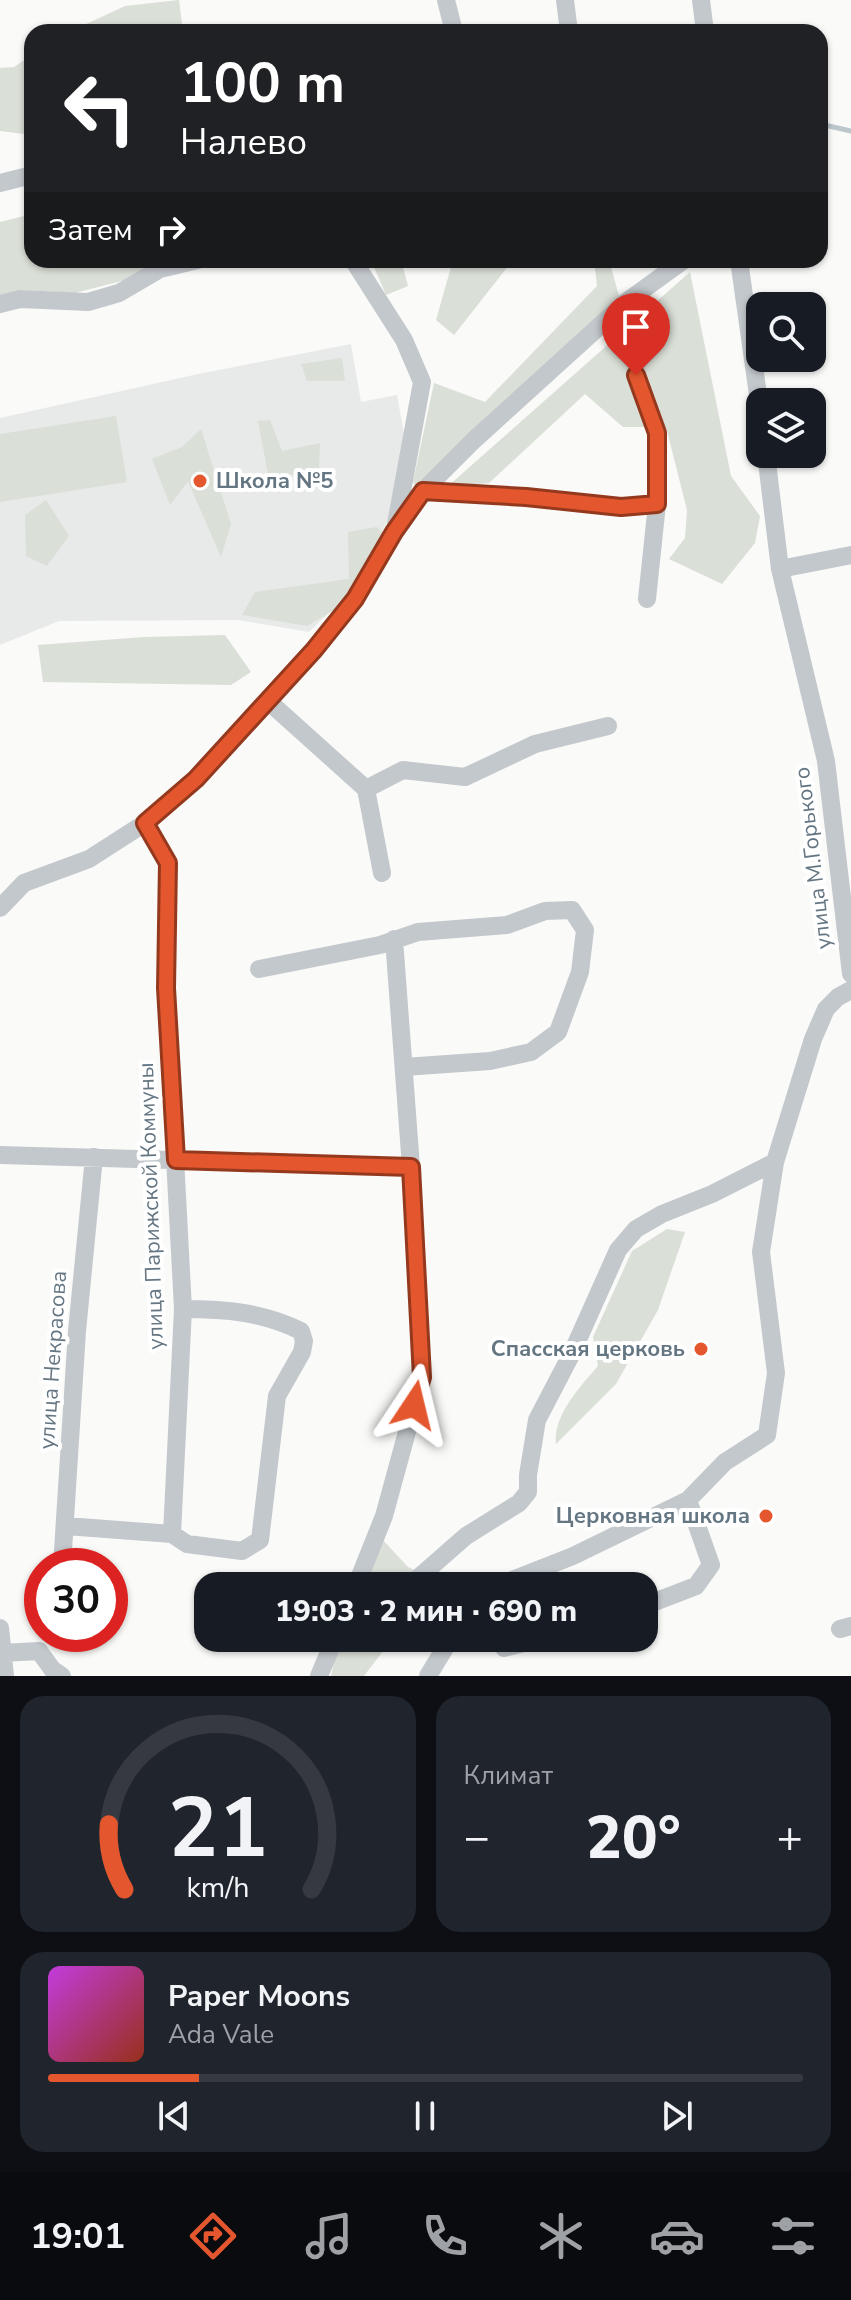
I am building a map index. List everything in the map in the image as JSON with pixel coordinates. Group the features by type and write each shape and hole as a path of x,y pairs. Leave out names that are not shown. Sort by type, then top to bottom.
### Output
{"street":[{"path":"446,0 452,24"},
{"path":"565,0 568,24"},
{"path":"701,0 704,24"},
{"path":"0,183 24,177"},
{"path":"0,304 20,299 88,302 119,293 164,268"},
{"path":"358,268 404,340 422,382 394,532"},
{"path":"0,906 24,883 89,859 145,823 196,779 314,650 355,599 394,532 423,491 474,440 626,302 673,268"},
{"path":"740,268 757,388"},
{"path":"636,375 657,433 657,504 647,599"},
{"name":"улица М.Горького","path":"768,468 780,569 826,761 845,865 851,974"},
{"path":"423,491 621,507 657,504"},
{"path":"780,569 851,555"},
{"path":"268,701 366,789 382,873"},
{"path":"366,789 403,770 465,777 535,744 608,726"},
{"name":"улица Парижской Коммуны","path":"145,823 168,863 166,988 183,1309 172,1534"},
{"path":"259,969 380,945 418,932 507,925 545,911 572,910 585,930 580,972 558,1032 531,1052 490,1061 404,1067"},
{"path":"362,1572 384,1516 422,1377 411,1167 394,939"},
{"path":"533,1572 573,1556 688,1500 725,1462 767,1435 776,1373 761,1252 775,1162 813,1039 826,1009 851,990"},
{"path":"0,1155 411,1167"},
{"name":"улица Некрасова","path":"64,1548 77,1331 94,1157"},
{"path":"425,1572 466,1536 519,1503 528,1492 537,1420 572,1353 618,1250 636,1229 662,1214 712,1194 775,1162"},
{"path":"66,1526 172,1534 187,1544 242,1551 260,1540 277,1396 302,1352 304,1341 301,1331 280,1320 229,1309 183,1309"},
{"path":"658,1601 696,1586 711,1565 688,1500"},
{"path":"0,1628 5,1676"},
{"path":"2,1653 24,1647"},
{"path":"46,1652 52,1669 62,1676"},
{"path":"319,1676 330,1652"},
{"path":"428,1676 443,1652"}],"shaded area":[{"path":"179,0 182,24 86,24 125,6"},
{"path":"24,60 24,134 0,131 0,68 14,67"},
{"path":"24,216 24,268 154,268 137,277 75,293 22,290 0,295 0,222"},
{"path":"374,268 403,268 408,286 386,295"},
{"path":"451,268 507,268 454,335 436,320"},
{"path":"595,268 611,268 621,303 416,488 413,482 434,383 485,402 597,286"},
{"path":"690,272 731,476 760,516 755,543 722,584 669,559 685,538 687,510 666,427 623,427 585,394 489,483 447,487"},
{"name":"Школа №5","path":"351,344 361,402 397,395 407,450 392,512 353,590 309,632 238,620 59,621 0,645 0,418"},
{"path":"342,358 345,381 307,381 301,364"},
{"path":"116,416 127,482 0,502 0,434"},
{"path":"270,420 282,451 320,443 319,470 269,479 258,421"},
{"path":"201,429 231,524 221,557 188,481 170,505 152,459 182,447"},
{"path":"46,500 69,536 47,566 26,556 25,515"},
{"path":"377,527 385,536 346,603 307,626 242,615 255,592 349,579 348,532"},
{"path":"225,635 251,672 231,685 43,682 38,645"},
{"path":"667,1229 685,1232 658,1310 616,1384 556,1444 563,1412 598,1366 593,1337 632,1251"},
{"path":"381,1538 408,1567 418,1572 368,1572"},
{"path":"336,1652 382,1652 364,1676 331,1676"}],"waterway":[{"path":"828,126 851,131"}],"place":[{"name":"Школа №5","path":"200,481"},
{"name":"Спасская церковь","path":"701,1349"},
{"name":"Церковная школа","path":"766,1516"}],"route":[{"path":"414,1405 422,1377 411,1167 176,1160 166,988 168,863 145,823 196,779 314,650 355,599 394,532 423,491 621,507 657,504 657,433 636,375"}]}
